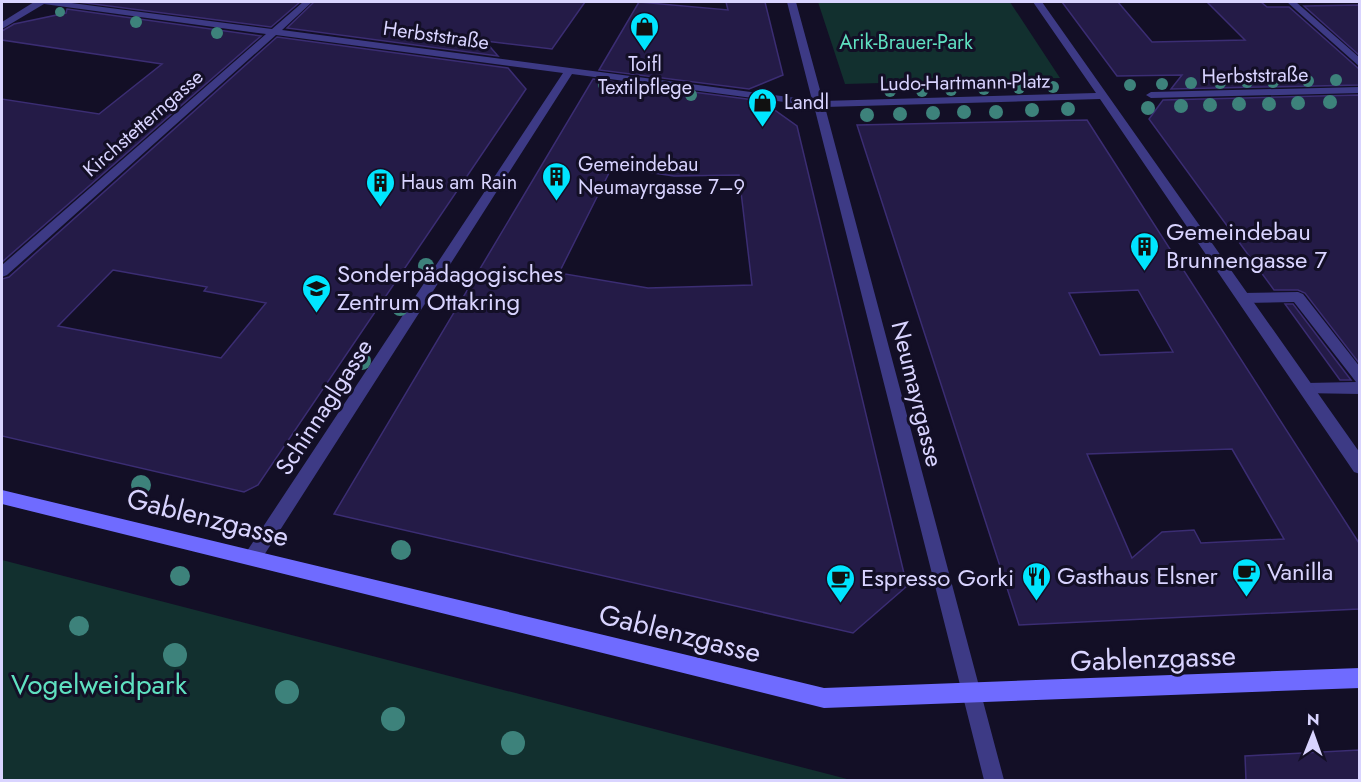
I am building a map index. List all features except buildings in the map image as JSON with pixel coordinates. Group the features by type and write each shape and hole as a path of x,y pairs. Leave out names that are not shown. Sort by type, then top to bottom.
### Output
{"main road":[{"name":"Gablenzgasse","path":"2,497 824,698 1359,678"}],"street":[{"path":"2,26 40,2"},
{"name":"Herbststraße","path":"47,2 820,104"},
{"name":"Kirchstetterngasse","path":"2,272 308,2"},
{"path":"792,2 820,104"},
{"name":"Ludo-Hartmann-Platz","path":"1038,2 1103,96"},
{"path":"1291,2 1359,64"},
{"name":"Schinnaglgasse","path":"253,557 570,70"},
{"name":"Herbststraße","path":"1151,95 1359,90"},
{"path":"1103,96 1359,467"},
{"name":"Ludo-Hartmann-Platz","path":"820,104 1103,96"},
{"name":"Neumayrgasse","path":"820,104 970,694 994,780"},
{"path":"1242,298 1298,297 1359,378"},
{"path":"1306,389 1359,388"}],"green space":[{"name":"Arik-Brauer-Park","path":"818,2 1010,2 1060,78 845,84"},
{"name":"Vogelweidpark","path":"2,560 851,780 2,780"}],"place":[{"name":"Toifl Textilpflege","path":"645,52"},
{"name":"Landl","path":"763,128"},
{"name":"Gemeindebau Neumayrgasse 7–9","path":"557,202"},
{"name":"Haus am Rain","path":"380,208"},
{"name":"Gemeindebau Brunnengasse 7","path":"1145,272"},
{"name":"Sonderpädagogisches Zentrum Ottakring","path":"316,314"},
{"name":"Vanilla","path":"1246,598"},
{"name":"Gasthaus Elsner","path":"1036,602"},
{"name":"Espresso Gorki","path":"840,604"}]}
